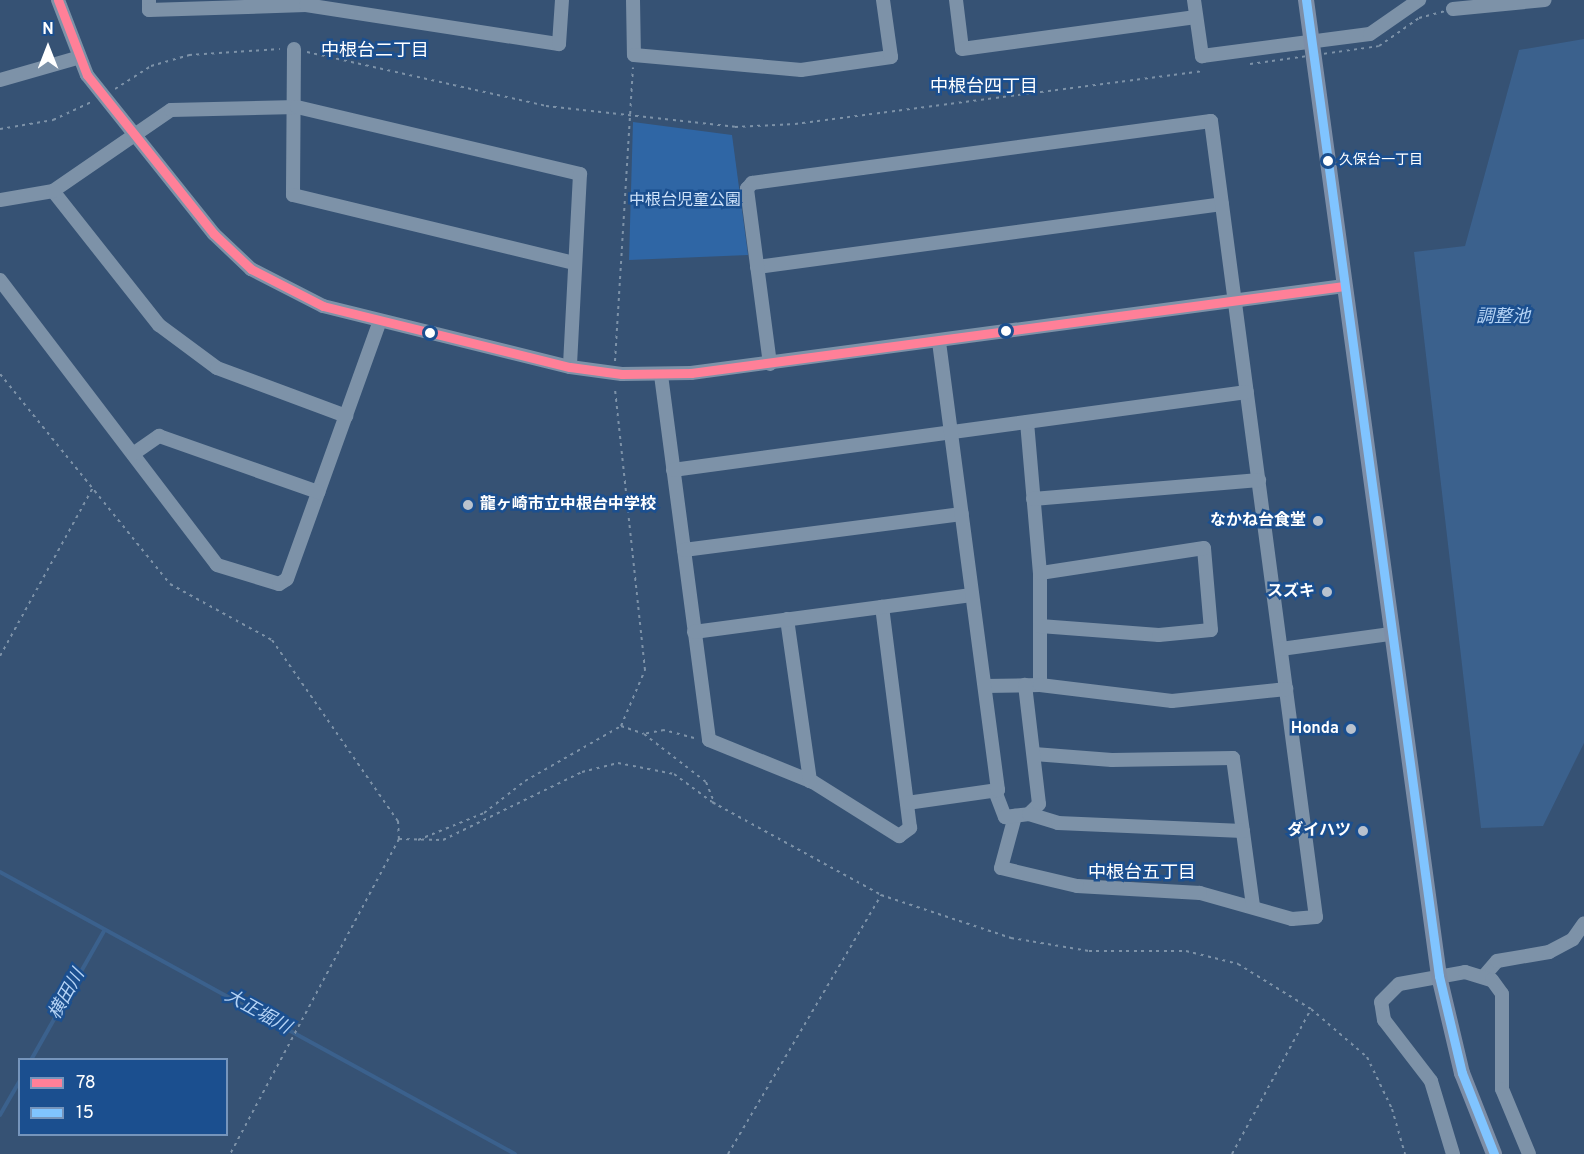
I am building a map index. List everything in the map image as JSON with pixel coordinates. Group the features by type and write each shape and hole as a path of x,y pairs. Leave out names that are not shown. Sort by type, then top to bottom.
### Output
{"main road":[{"path":"1306,0 1439,976 1462,1073 1494,1154"}],"street":[{"path":"58,0 77,58 104,96 214,234 251,269 300,297 380,321 570,367 614,373 661,375 770,364 1344,286"},
{"path":"149,0 149,10 229,4 306,2 559,45 561,0"},
{"path":"633,0 634,54 801,70 883,60 891,57 883,0"},
{"path":"956,0 962,49 1196,17"},
{"path":"1194,0 1202,56 1370,34 1419,0"},
{"path":"1453,9 1545,0"},
{"path":"294,49 297,107 293,195 575,263"},
{"path":"0,80 77,58"},
{"path":"0,200 53,191 171,110 297,107 580,174 570,367"},
{"path":"770,364 747,189 764,181 1211,121 1316,917 1292,919 1253,905 1173,890 1077,886 1001,868 1022,815 1039,804 1025,685"},
{"path":"53,191 159,325 217,368 346,416"},
{"path":"757,267 1222,204"},
{"path":"0,280 217,565 279,584 287,579 380,321"},
{"path":"939,341 984,686 995,791 1000,813 1058,823 1243,831"},
{"path":"661,375 709,740 810,781 899,836 910,828 882,607"},
{"path":"673,470 1247,392"},
{"path":"1027,422 1040,573 1040,685"},
{"path":"133,454 159,436 318,492"},
{"path":"1033,499 1259,480"},
{"path":"684,550 962,514"},
{"path":"1040,573 1204,548 1211,630 1159,635 1040,626"},
{"path":"694,632 972,595"},
{"path":"787,619 810,781"},
{"path":"1281,649 1391,634"},
{"path":"984,686 1040,685 1172,701 1286,689"},
{"path":"1034,754 1112,760 1233,758 1253,905"},
{"path":"907,803 995,791"},
{"path":"1484,976 1503,959 1549,952 1573,939 1584,923"},
{"path":"1453,1154 1431,1081 1381,1013 1383,994 1399,984 1439,976 1484,976 1498,986 1504,1003 1502,1089 1529,1154"}],"path":[{"path":"1239,66 1379,46 1419,18 1453,9"},
{"path":"0,129 53,120 104,96 151,66 189,54 294,49 513,100 735,127 795,124 1204,70"},
{"path":"415,841 484,813 525,781 621,726 645,669 614,373 627,115 634,54"},
{"path":"0,374 170,584 272,640 398,821 399,838 231,1154"},
{"path":"0,656 92,489"},
{"path":"621,726 644,734 705,782 715,804"},
{"path":"644,734 664,730 709,740"},
{"path":"399,838 415,841 443,840 582,772 618,763 674,774 715,804 881,895 1011,938 1089,951 1186,951 1239,964 1311,1009 1367,1057 1392,1109 1405,1154"},
{"path":"728,1154 881,895"},
{"path":"1232,1154 1311,1009"}],"green space":[{"name":"中根台児童公園","path":"633,122 732,135 748,255 629,260"}],"water":[{"name":"調整池","path":"1584,39 1584,743 1543,826 1481,828 1414,252 1465,246 1519,50"}],"waterway":[{"name":"大正堀川","path":"0,872 515,1154"},
{"name":"横田川","path":"32,1058 104,931"},
{"name":"横田川","path":"0,1115 18,1084"}],"transit line":[{"name":"78","path":"58,0 87,75 214,234 251,269 323,306 570,367 622,374 691,373 1344,286"},
{"name":"15","path":"1306,0 1439,976 1462,1073 1494,1154"}],"place":[{"name":"久保台一丁目","path":"1328,161"},
{"name":"龍ヶ崎市立中根台中学校","path":"468,505"},
{"name":"なかね台食堂","path":"1318,521"},
{"name":"スズキ","path":"1327,592"},
{"name":"Honda","path":"1351,729"},
{"name":"ダイハツ","path":"1363,831"}],"district":[{"name":"中根台二丁目","path":"375,52"},
{"name":"中根台四丁目","path":"984,88"},
{"name":"中根台五丁目","path":"1142,874"}]}
